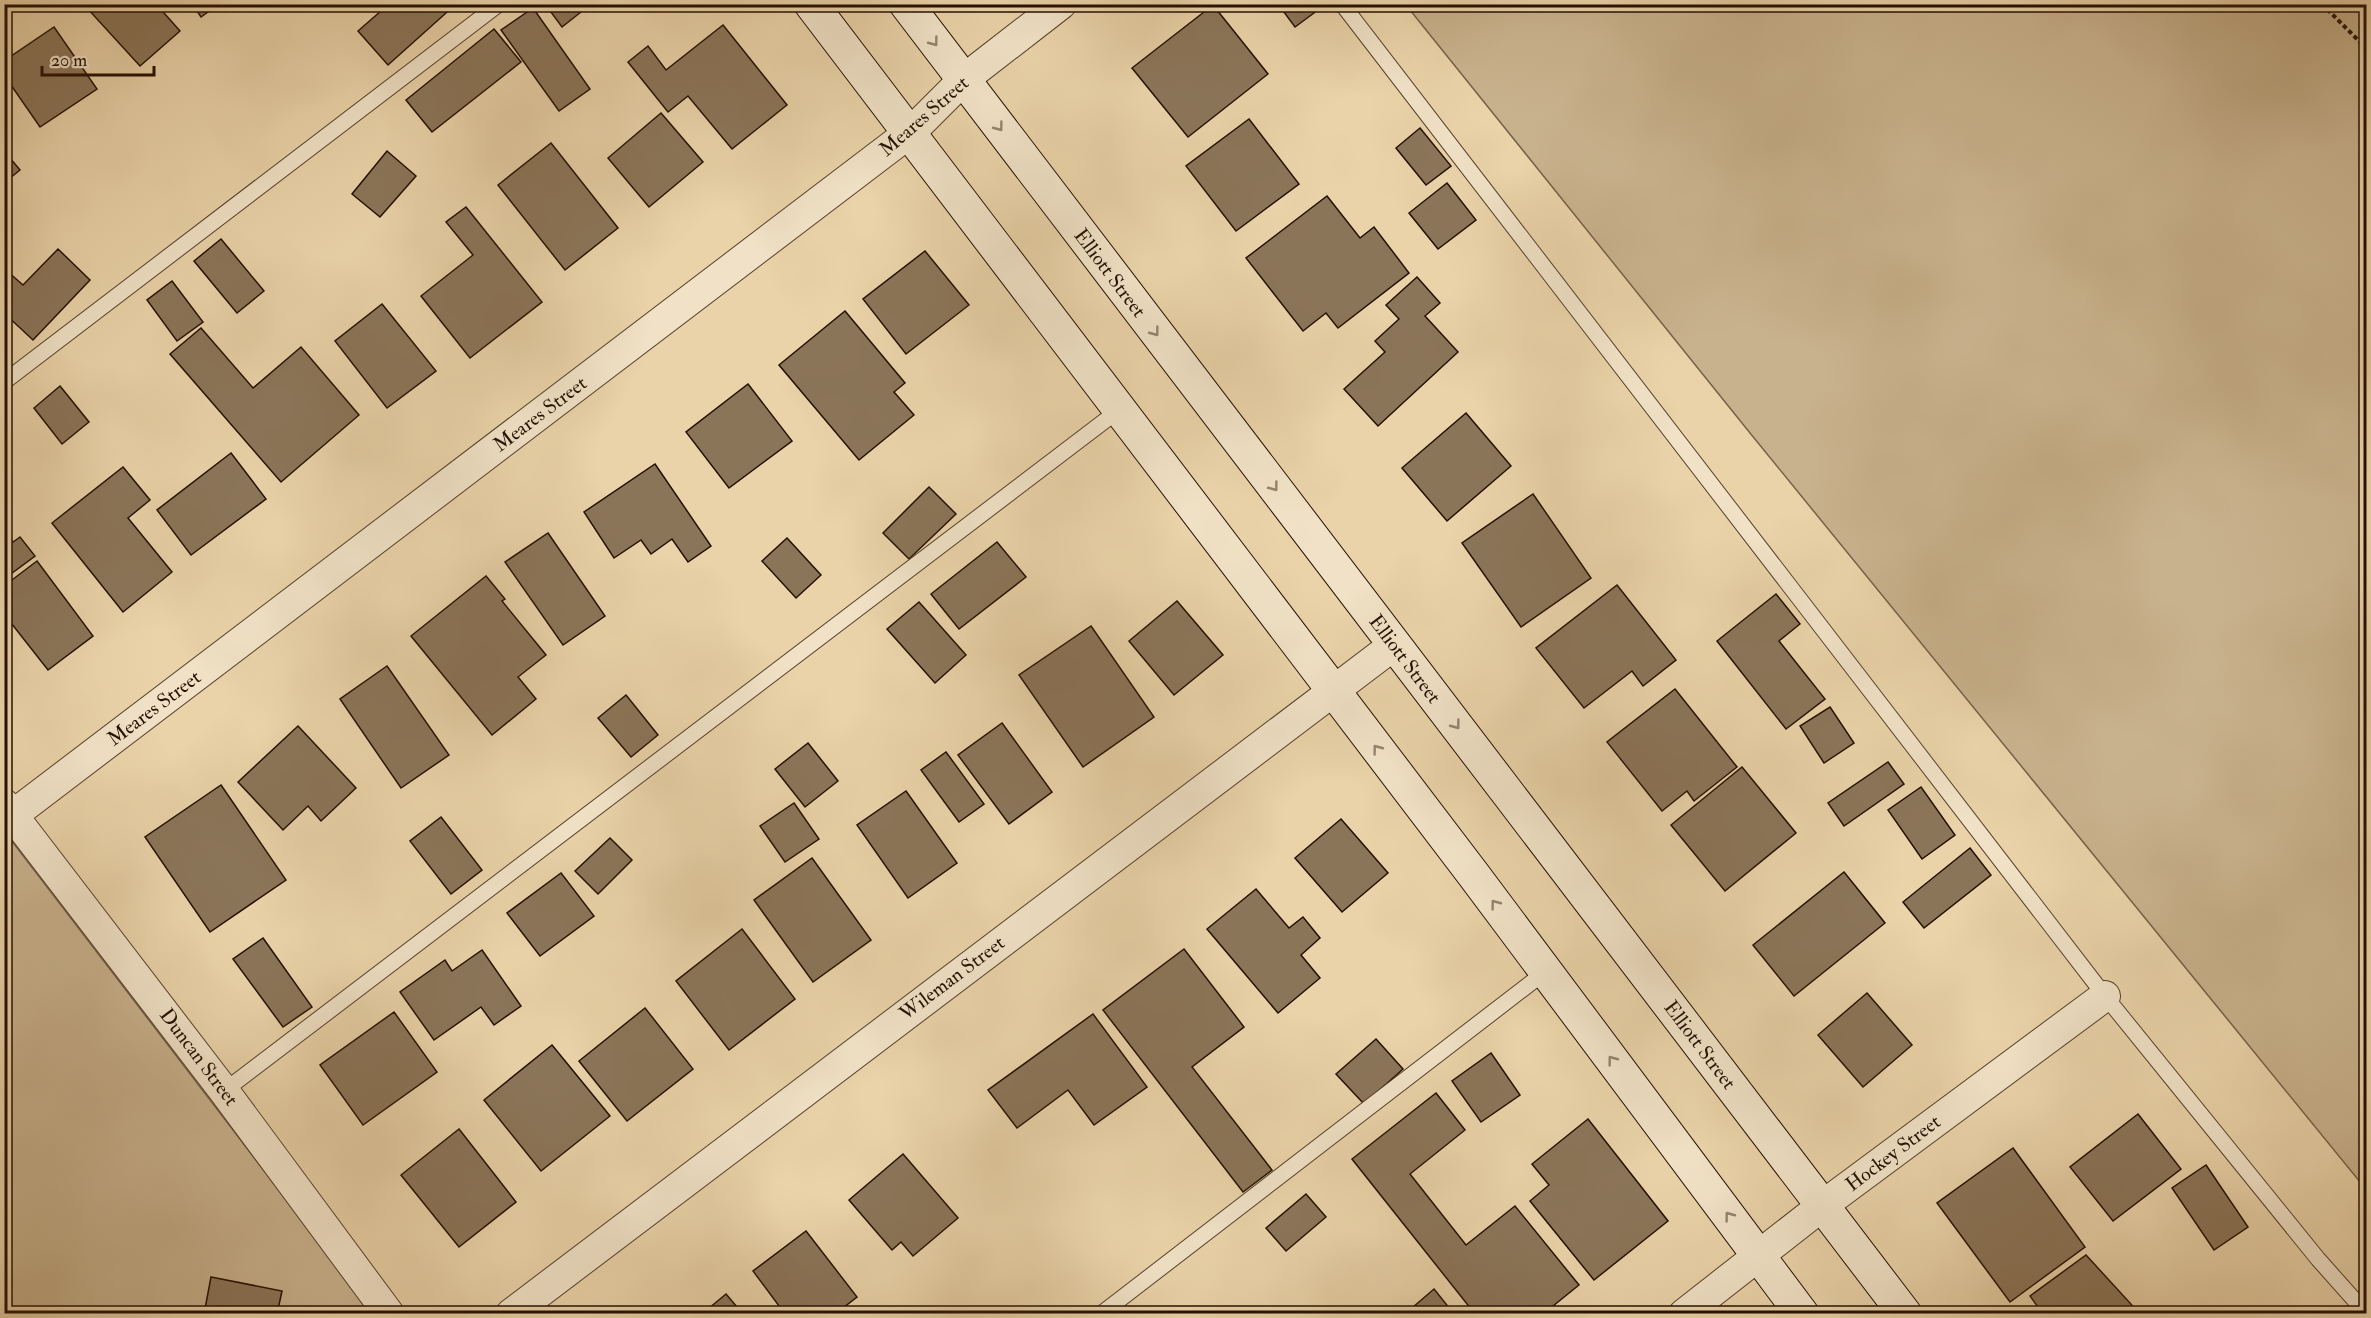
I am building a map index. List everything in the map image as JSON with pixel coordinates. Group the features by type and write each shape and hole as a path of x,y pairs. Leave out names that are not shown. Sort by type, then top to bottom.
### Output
{"main road":[{"path":"811,4 1802,1314"},
{"name":"Elliott Street","path":"906,4 1905,1314"}],"street":[{"name":"Meares Street","path":"9,810 909,133 963,80 1061,4"},
{"name":"Wileman Street","path":"511,1314 1394,645"},
{"name":"Duncan Street","path":"9,810 224,1091 388,1314"},
{"name":"Hockey Street","path":"1684,1314 1822,1206 2105,996"}],"lane":[{"path":"4,382 498,4"},
{"path":"1342,4 2105,996 2289,1225 2367,1313"},
{"path":"224,1091 1119,410"},
{"path":"1101,1314 1545,972"}],"path":[{"path":"2322,4 2367,48"}],"shaded area":[{"path":"1406,5 2366,5 2366,1176 2360,1182 1750,433"},
{"path":"5,832 373,1313 5,1313"}],"building":[{"path":"91,4 156,4 180,31 140,66 87,8"},
{"path":"192,4 219,4 201,17"},
{"path":"389,4 456,4 388,65 358,31"},
{"path":"545,4 591,4 562,27"},
{"path":"1278,4 1326,4 1295,27"},
{"path":"1213,5 1268,74 1188,137 1132,68"},
{"path":"533,8 590,89 559,111 501,30"},
{"path":"723,25 787,105 732,149 688,96 668,112 628,62 648,46 666,70"},
{"path":"54,27 97,89 40,127 4,75 4,61"},
{"path":"494,29 521,62 432,132 406,100"},
{"path":"661,113 703,162 649,207 608,158"},
{"path":"1249,119 1299,184 1236,231 1186,166"},
{"path":"1420,128 1451,166 1426,185 1396,148"},
{"path":"551,143 618,228 565,270 498,185"},
{"path":"4,151 20,170 4,183"},
{"path":"387,151 416,176 380,217 352,194"},
{"path":"1447,183 1476,220 1438,249 1409,213"},
{"path":"1327,196 1360,238 1374,227 1409,273 1338,328 1326,313 1303,331 1246,258"},
{"path":"466,207 542,302 470,358 421,296 473,255 446,222"},
{"path":"221,239 264,291 237,313 194,261"},
{"path":"58,249 90,280 33,340 4,313 4,301 9,297 4,293 4,274 7,271 23,285"},
{"path":"925,251 969,305 906,354 863,299"},
{"path":"1417,277 1440,303 1425,316 1458,352 1378,426 1344,389 1385,352 1375,341 1399,319 1386,305"},
{"path":"172,281 203,322 177,341 147,300"},
{"path":"382,304 436,371 387,408 335,341"},
{"path":"845,311 905,383 894,392 914,415 859,460 779,365"},
{"path":"201,328 253,388 301,347 359,415 281,482 170,354"},
{"path":"748,384 792,441 729,488 686,432"},
{"path":"60,386 89,422 62,444 34,408"},
{"path":"1466,413 1511,466 1447,521 1402,468"},
{"path":"231,453 266,499 191,555 157,510"},
{"path":"655,464 711,546 688,562 672,539 651,554 641,540 614,558 584,512"},
{"path":"123,467 150,500 128,518 172,572 123,612 52,523"},
{"path":"929,487 956,514 909,559 883,533"},
{"path":"1533,494 1591,578 1521,627 1462,543"},
{"path":"4,532 13,542 20,537 35,556 4,579"},
{"path":"548,533 605,616 563,645 505,562"},
{"path":"787,538 821,575 796,598 762,561"},
{"path":"997,542 1026,577 959,629 931,594"},
{"path":"37,561 93,636 48,670 4,614 4,586"},
{"path":"486,576 505,599 502,601 546,655 518,677 536,699 492,735 411,636"},
{"path":"1617,585 1676,660 1643,686 1632,671 1584,708 1536,648"},
{"path":"1776,594 1800,624 1779,641 1825,699 1786,729 1717,641"},
{"path":"1177,601 1223,655 1174,695 1129,641"},
{"path":"919,602 966,655 935,683 887,629"},
{"path":"1091,626 1154,717 1083,767 1019,675"},
{"path":"387,666 449,755 401,788 340,699"},
{"path":"1675,689 1737,767 1694,801 1687,791 1662,811 1607,742"},
{"path":"626,695 658,735 631,757 598,718"},
{"path":"1830,707 1854,743 1824,763 1800,726"},
{"path":"1002,723 1052,792 1009,824 958,755"},
{"path":"298,726 356,788 321,821 308,806 283,830 238,782"},
{"path":"808,743 838,781 805,807 775,769"},
{"path":"946,752 984,804 959,822 921,770"},
{"path":"1888,762 1904,784 1844,826 1828,803"},
{"path":"1742,767 1796,833 1725,891 1671,825"},
{"path":"221,785 286,880 210,932 145,837"},
{"path":"1921,787 1955,835 1922,859 1888,810"},
{"path":"906,791 957,863 908,898 857,825"},
{"path":"794,803 819,839 785,862 760,826"},
{"path":"441,817 482,870 451,894 410,841"},
{"path":"1341,819 1388,873 1342,912 1295,858"},
{"path":"610,838 632,860 598,894 575,871"},
{"path":"1970,848 1991,875 1924,928 1903,902"},
{"path":"812,858 871,940 813,982 754,900"},
{"path":"1844,872 1885,923 1794,996 1753,945"},
{"path":"561,873 594,916 540,956 507,913"},
{"path":"1256,889 1289,928 1303,917 1320,938 1301,955 1320,978 1278,1013 1207,929"},
{"path":"742,929 795,999 729,1050 676,981"},
{"path":"263,938 312,1007 283,1027 233,959"},
{"path":"1184,949 1244,1027 1192,1067 1272,1170 1243,1192 1103,1010"},
{"path":"482,950 521,1006 494,1025 481,1007 434,1040 400,992 445,960 452,971"},
{"path":"1867,993 1912,1045 1863,1087 1818,1035"},
{"path":"645,1008 693,1069 627,1121 579,1061"},
{"path":"394,1012 437,1072 363,1125 320,1065"},
{"path":"1093,1014 1147,1087 1094,1125 1068,1090 1017,1128 988,1090"},
{"path":"1376,1039 1403,1069 1364,1104 1336,1074"},
{"path":"552,1045 610,1116 541,1171 484,1100"},
{"path":"1491,1053 1520,1095 1481,1122 1452,1081"},
{"path":"1436,1093 1465,1130 1410,1174 1466,1245 1515,1206 1579,1285 1543,1314 1475,1314 1352,1159"},
{"path":"2138,1114 2181,1169 2113,1221 2070,1167"},
{"path":"1588,1119 1668,1221 1594,1280 1530,1201 1549,1185 1532,1164"},
{"path":"459,1129 516,1202 459,1247 401,1175"},
{"path":"2013,1148 2085,1247 2010,1302 1937,1203"},
{"path":"903,1154 958,1218 913,1256 901,1242 892,1250 849,1200"},
{"path":"2206,1165 2248,1227 2214,1250 2172,1188"},
{"path":"1306,1194 1326,1217 1286,1251 1266,1228"},
{"path":"806,1231 857,1297 835,1314 785,1314 753,1271"},
{"path":"2086,1255 2140,1314 2043,1314 2030,1296"},
{"path":"211,1277 282,1291 277,1314 204,1314"},
{"path":"1434,1289 1454,1314 1405,1314"},
{"path":"726,1294 743,1314 702,1314"}]}
